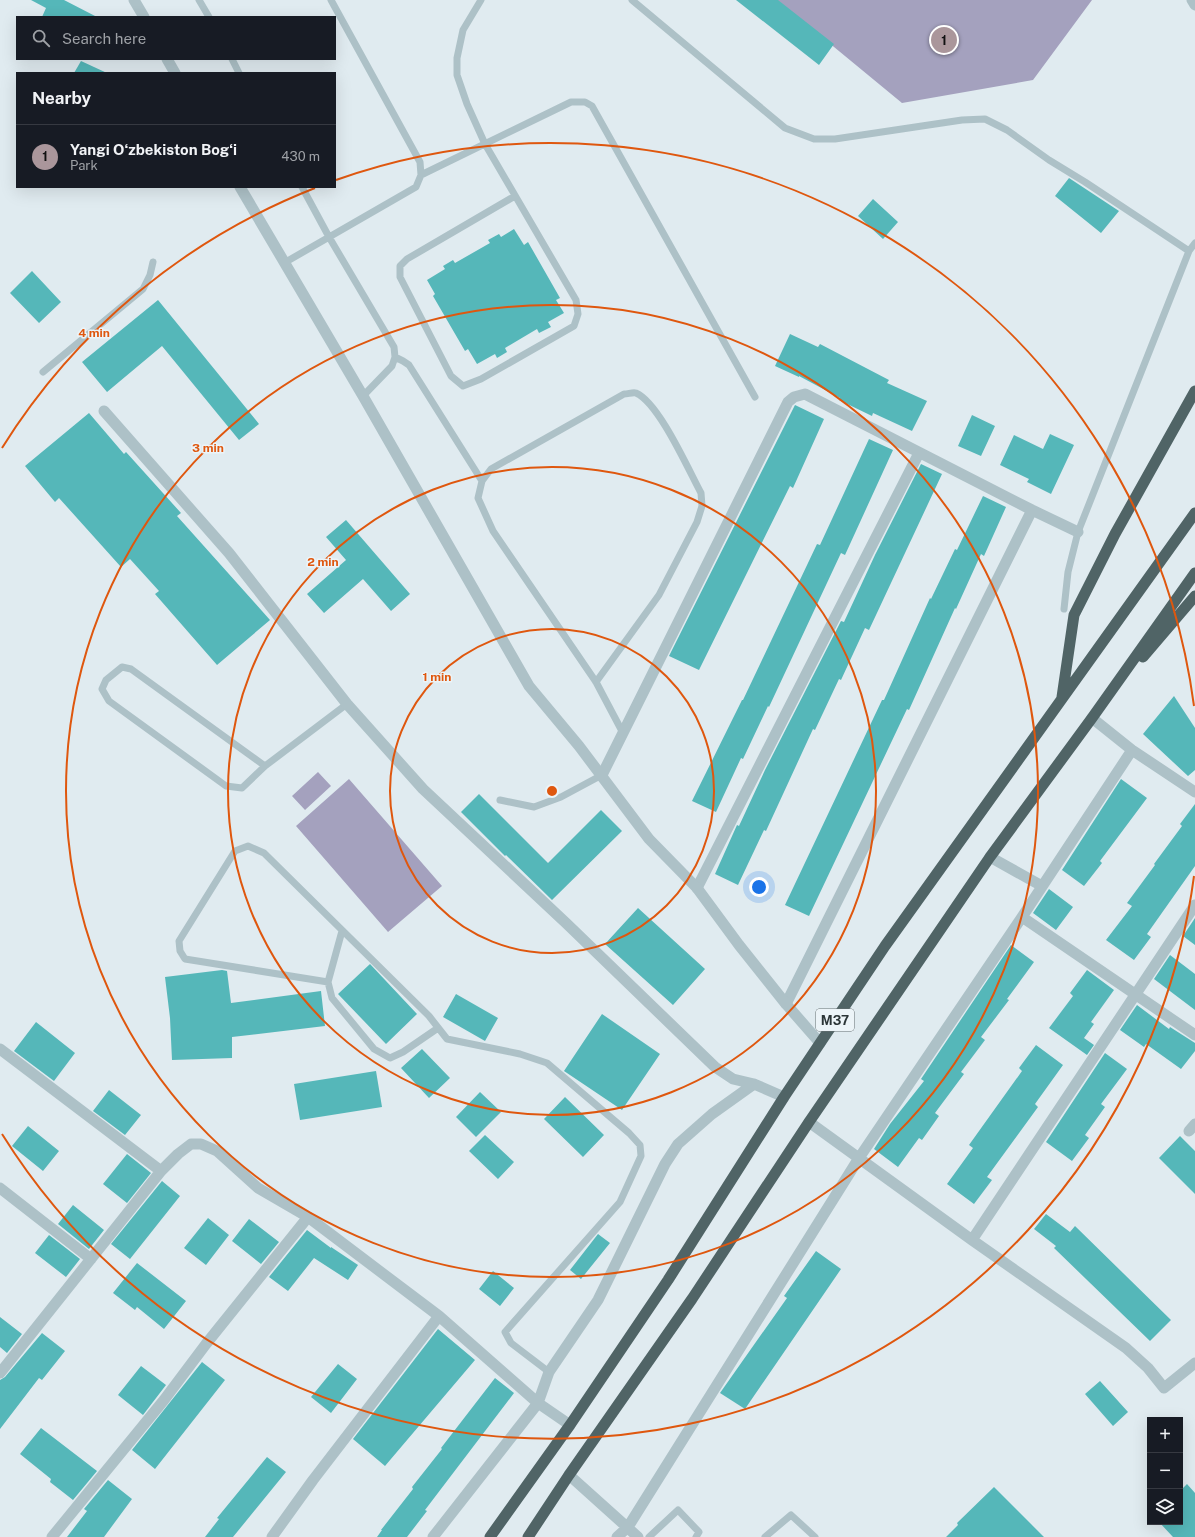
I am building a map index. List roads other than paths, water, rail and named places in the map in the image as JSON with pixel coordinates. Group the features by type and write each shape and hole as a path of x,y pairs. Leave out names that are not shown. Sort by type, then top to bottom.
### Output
{"highway":[{"path":"1062,699 1074,615 1115,534 1195,392"},
{"name":"M37","path":"490,1537 570,1425 668,1280 784,1097 885,946 1195,513"},
{"name":"M37","path":"528,1537 569,1475 692,1298 809,1122 990,857 1092,718 1195,573"},
{"path":"1092,718 1195,596"}],"street":[{"path":"134,0 143,16"},
{"path":"1192,0 1195,5"},
{"path":"168,60 174,72"},
{"path":"241,188 363,396 529,686 602,775 650,839 697,888 739,945 786,1004 820,1043"},
{"path":"602,775 788,402 794,397 805,394 1078,532"},
{"path":"104,411 229,553 347,704 423,789 566,923 715,1067 733,1079 754,1084 784,1097"},
{"path":"697,888 919,452"},
{"path":"786,1004 1032,510"},
{"path":"1092,718 1132,750 1195,792"},
{"path":"617,1537 628,1527 859,1158 1022,917 1132,750"},
{"path":"990,857 1042,886"},
{"path":"972,1240 1195,905"},
{"path":"1022,917 1195,1036"},
{"path":"0,1049 161,1171"},
{"path":"433,1537 538,1403 549,1372 598,1300 665,1164 678,1144 712,1114 754,1084"},
{"path":"809,1122 972,1240 1126,1348 1148,1368 1164,1388 1195,1363"},
{"path":"0,1373 4,1360 91,1259 161,1171 178,1154 191,1144 202,1144 217,1152 258,1188 308,1217 439,1316 538,1403 570,1425"},
{"path":"0,1188 91,1259"},
{"path":"52,1537 164,1400 206,1344 308,1217"},
{"path":"272,1537 313,1480 439,1316"},
{"path":"569,1475 638,1537"}],"lane":[{"path":"200,0 208,16"},
{"path":"284,263 416,187 421,175 420,162 331,0"},
{"path":"482,0 463,30 457,58 457,75 467,104 485,144 576,300 578,314 574,326 481,379 463,386 451,376 400,277 400,266 407,259 515,196"},
{"path":"632,0 785,128 814,139 835,139 962,120 985,119 1007,130 1049,160 1092,186 1189,251"},
{"path":"233,60 239,72"},
{"path":"421,175 572,102 585,102 592,106 756,397"},
{"path":"303,188 329,237 394,348 395,357 392,366 363,396"},
{"path":"1064,609 1068,572 1078,532 1189,251 1195,243"},
{"path":"43,372 143,288 150,275 153,262"},
{"path":"395,357 409,365 482,481"},
{"path":"596,682 659,595 697,522 702,506 701,493 659,414 644,398 634,392 624,394 491,469 482,481 478,498 493,531 596,682 623,733"},
{"path":"265,766 131,669 122,667 106,680 102,689 109,701 226,786 242,788 265,766 347,704"},
{"path":"500,800 534,807 561,797 602,775"},
{"path":"328,982 185,958 180,951 179,941 235,851 248,846 264,853 428,1016 447,1039 520,1054 547,1063 629,1133 640,1145 641,1156 620,1202 505,1332 511,1343 549,1372"},
{"path":"342,931 328,982 332,998 374,1049 390,1058 403,1052 438,1028"},
{"path":"649,1537 678,1510 699,1532 696,1537"},
{"path":"765,1537 792,1515 815,1537"}],"place":[{"name":"Yangi Oʻzbekiston Bogʻi","path":"944,40"}]}
